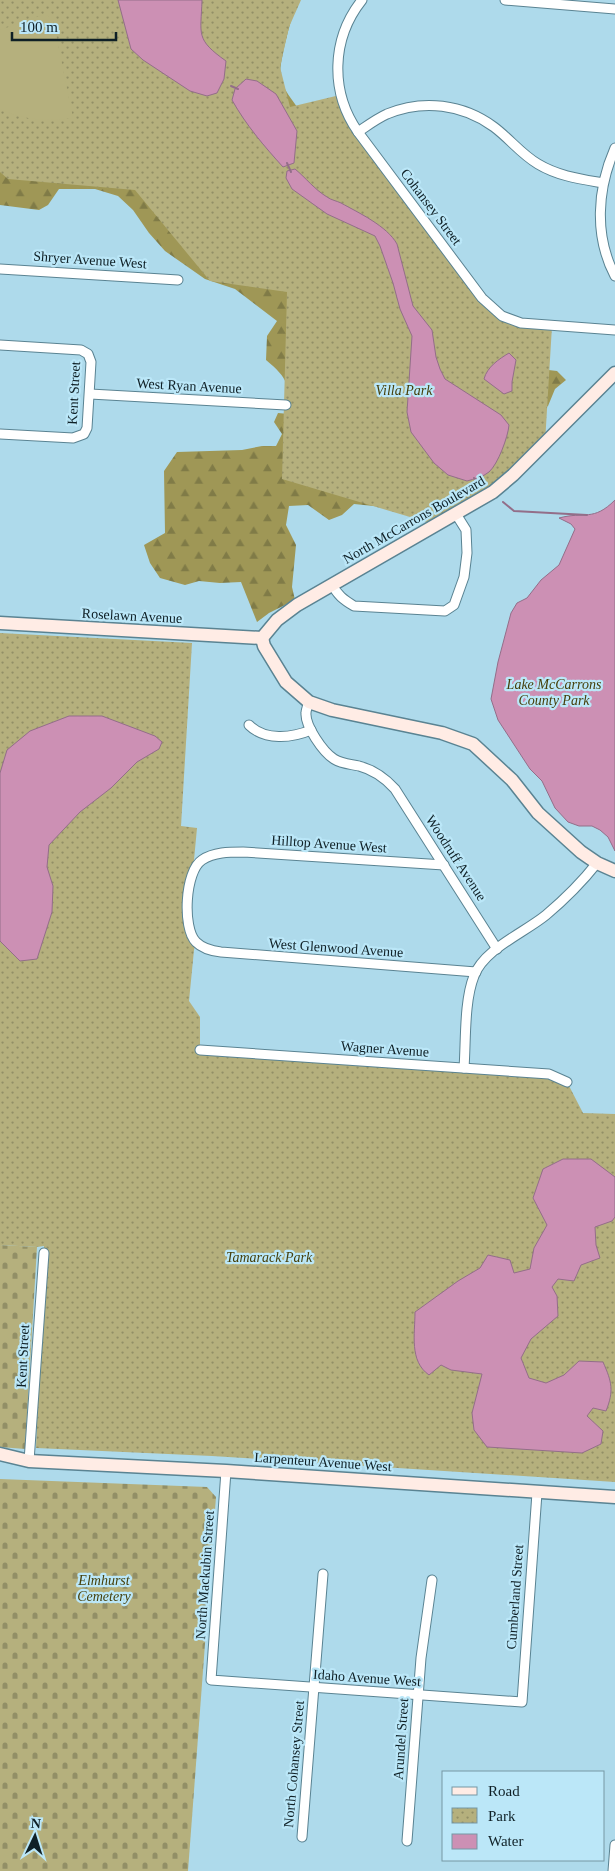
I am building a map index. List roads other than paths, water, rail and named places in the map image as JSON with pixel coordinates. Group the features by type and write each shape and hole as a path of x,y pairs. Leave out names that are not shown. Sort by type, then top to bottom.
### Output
{"street":[{"name":"Cohansey Street","path":"362,0 345,28 341,42 338,67 340,95 348,116 482,298 502,316 521,324 615,330"},
{"path":"504,0 615,9"},
{"path":"358,132 376,120 400,109 426,105 454,108 468,112 495,127 526,157 550,170 576,179 603,183"},
{"path":"615,148 603,183 600,210 601,227 607,256 615,276"},
{"name":"Shryer Avenue West","path":"0,269 178,280"},
{"name":"Kent Street","path":"0,345 81,350 88,354 92,362 87,428 84,434 74,438 0,434"},
{"name":"North McCarrons Boulevard","path":"262,638 285,613 501,486 615,373"},
{"name":"West Ryan Avenue","path":"90,394 286,405"},
{"path":"332,584 336,592 344,600 354,606 445,611 454,605 464,576 467,553 466,530 456,514"},
{"name":"Roselawn Avenue","path":"0,623 262,638"},
{"path":"262,638 264,646 286,682 310,702 332,710 442,733 473,744 512,780 538,813 582,852 597,863 615,871"},
{"name":"Woodruff Avenue","path":"310,702 306,713 311,730 323,749 335,759 370,770 387,781 399,794 497,948"},
{"path":"249,725 256,732 286,737 311,730"},
{"name":"Hilltop Avenue West","path":"196,942 188,924 190,879 194,867 212,855 243,852 444,865"},
{"path":"464,1068 469,996 476,972 492,952 551,911 578,886 597,863"},
{"name":"West Glenwood Avenue","path":"196,942 207,949 221,952 476,972"},
{"name":"Wagner Avenue","path":"200,1050 549,1074 567,1082"},
{"name":"Kent Street","path":"29,1461 44,1253"},
{"name":"Larpenteur Avenue West","path":"0,1454 29,1461 226,1471 615,1497"},
{"name":"Larpenteur Avenue West","path":"0,1463 29,1461"},
{"name":"North Mackubin Street","path":"210,1680 226,1471"},
{"name":"Cumberland Street","path":"522,1702 536,1493"},
{"name":"North Cohansey Street","path":"302,1838 323,1574"},
{"name":"Arundel Street","path":"407,1841 422,1649 432,1580"},
{"name":"Idaho Avenue West","path":"210,1680 522,1702"},
{"path":"613,1871 615,1845"}],"water":[{"path":"118,0 202,0 202,35 209,47 226,61 224,79 217,93 207,96 190,91 143,60 131,49"},
{"path":"246,79 257,81 276,94 297,131 294,163 283,167 243,118 232,100 235,89"},
{"path":"295,169 318,191 372,220 387,231 397,244 413,306 432,330 436,357 445,379 501,415 509,425 505,443 499,457 487,474 467,481 448,475 434,463 411,432 407,412 412,336 400,309 380,246 375,236 327,214 292,189 286,178 287,171"},
{"path":"509,353 516,360 512,391 504,394 484,379 491,367"},
{"name":"Lake McCarrons County Park","path":"615,500 615,851 608,837 600,830 592,826 579,826 568,822 555,808 542,781 530,769 498,720 491,699 498,662 511,613 517,603 527,598 541,580 559,565 575,529 571,524 559,518 594,514"},
{"path":"69,716 102,716 155,736 162,742 159,749 137,762 111,788 80,812 49,845 47,867 53,886 52,912 37,959 20,961 0,941 0,773 7,750 30,731"},
{"path":"563,1159 591,1159 615,1177 615,1217 612,1221 595,1227 596,1245 600,1258 581,1265 574,1281 558,1279 552,1287 557,1296 558,1316 531,1339 521,1358 529,1378 546,1383 564,1375 579,1361 603,1362 611,1386 609,1404 606,1411 593,1408 587,1416 603,1431 601,1444 582,1453 487,1447 474,1430 472,1413 482,1374 451,1370 441,1365 429,1375 418,1362 414,1346 415,1312 458,1281 480,1268 488,1255 510,1260 514,1273 530,1269 534,1248 547,1225 533,1198 543,1169"}],"waterway":[{"path":"231,86 238,89"},
{"path":"287,163 291,172"},
{"path":"474,478 483,486"},
{"path":"503,502 514,511 587,515"}],"park label":[{"name":"Villa Park","path":"404,390"},
{"name":"Tamarack Park","path":"269,1257"},
{"name":"Elmhurst Cemetery","path":"104,1588"}]}
